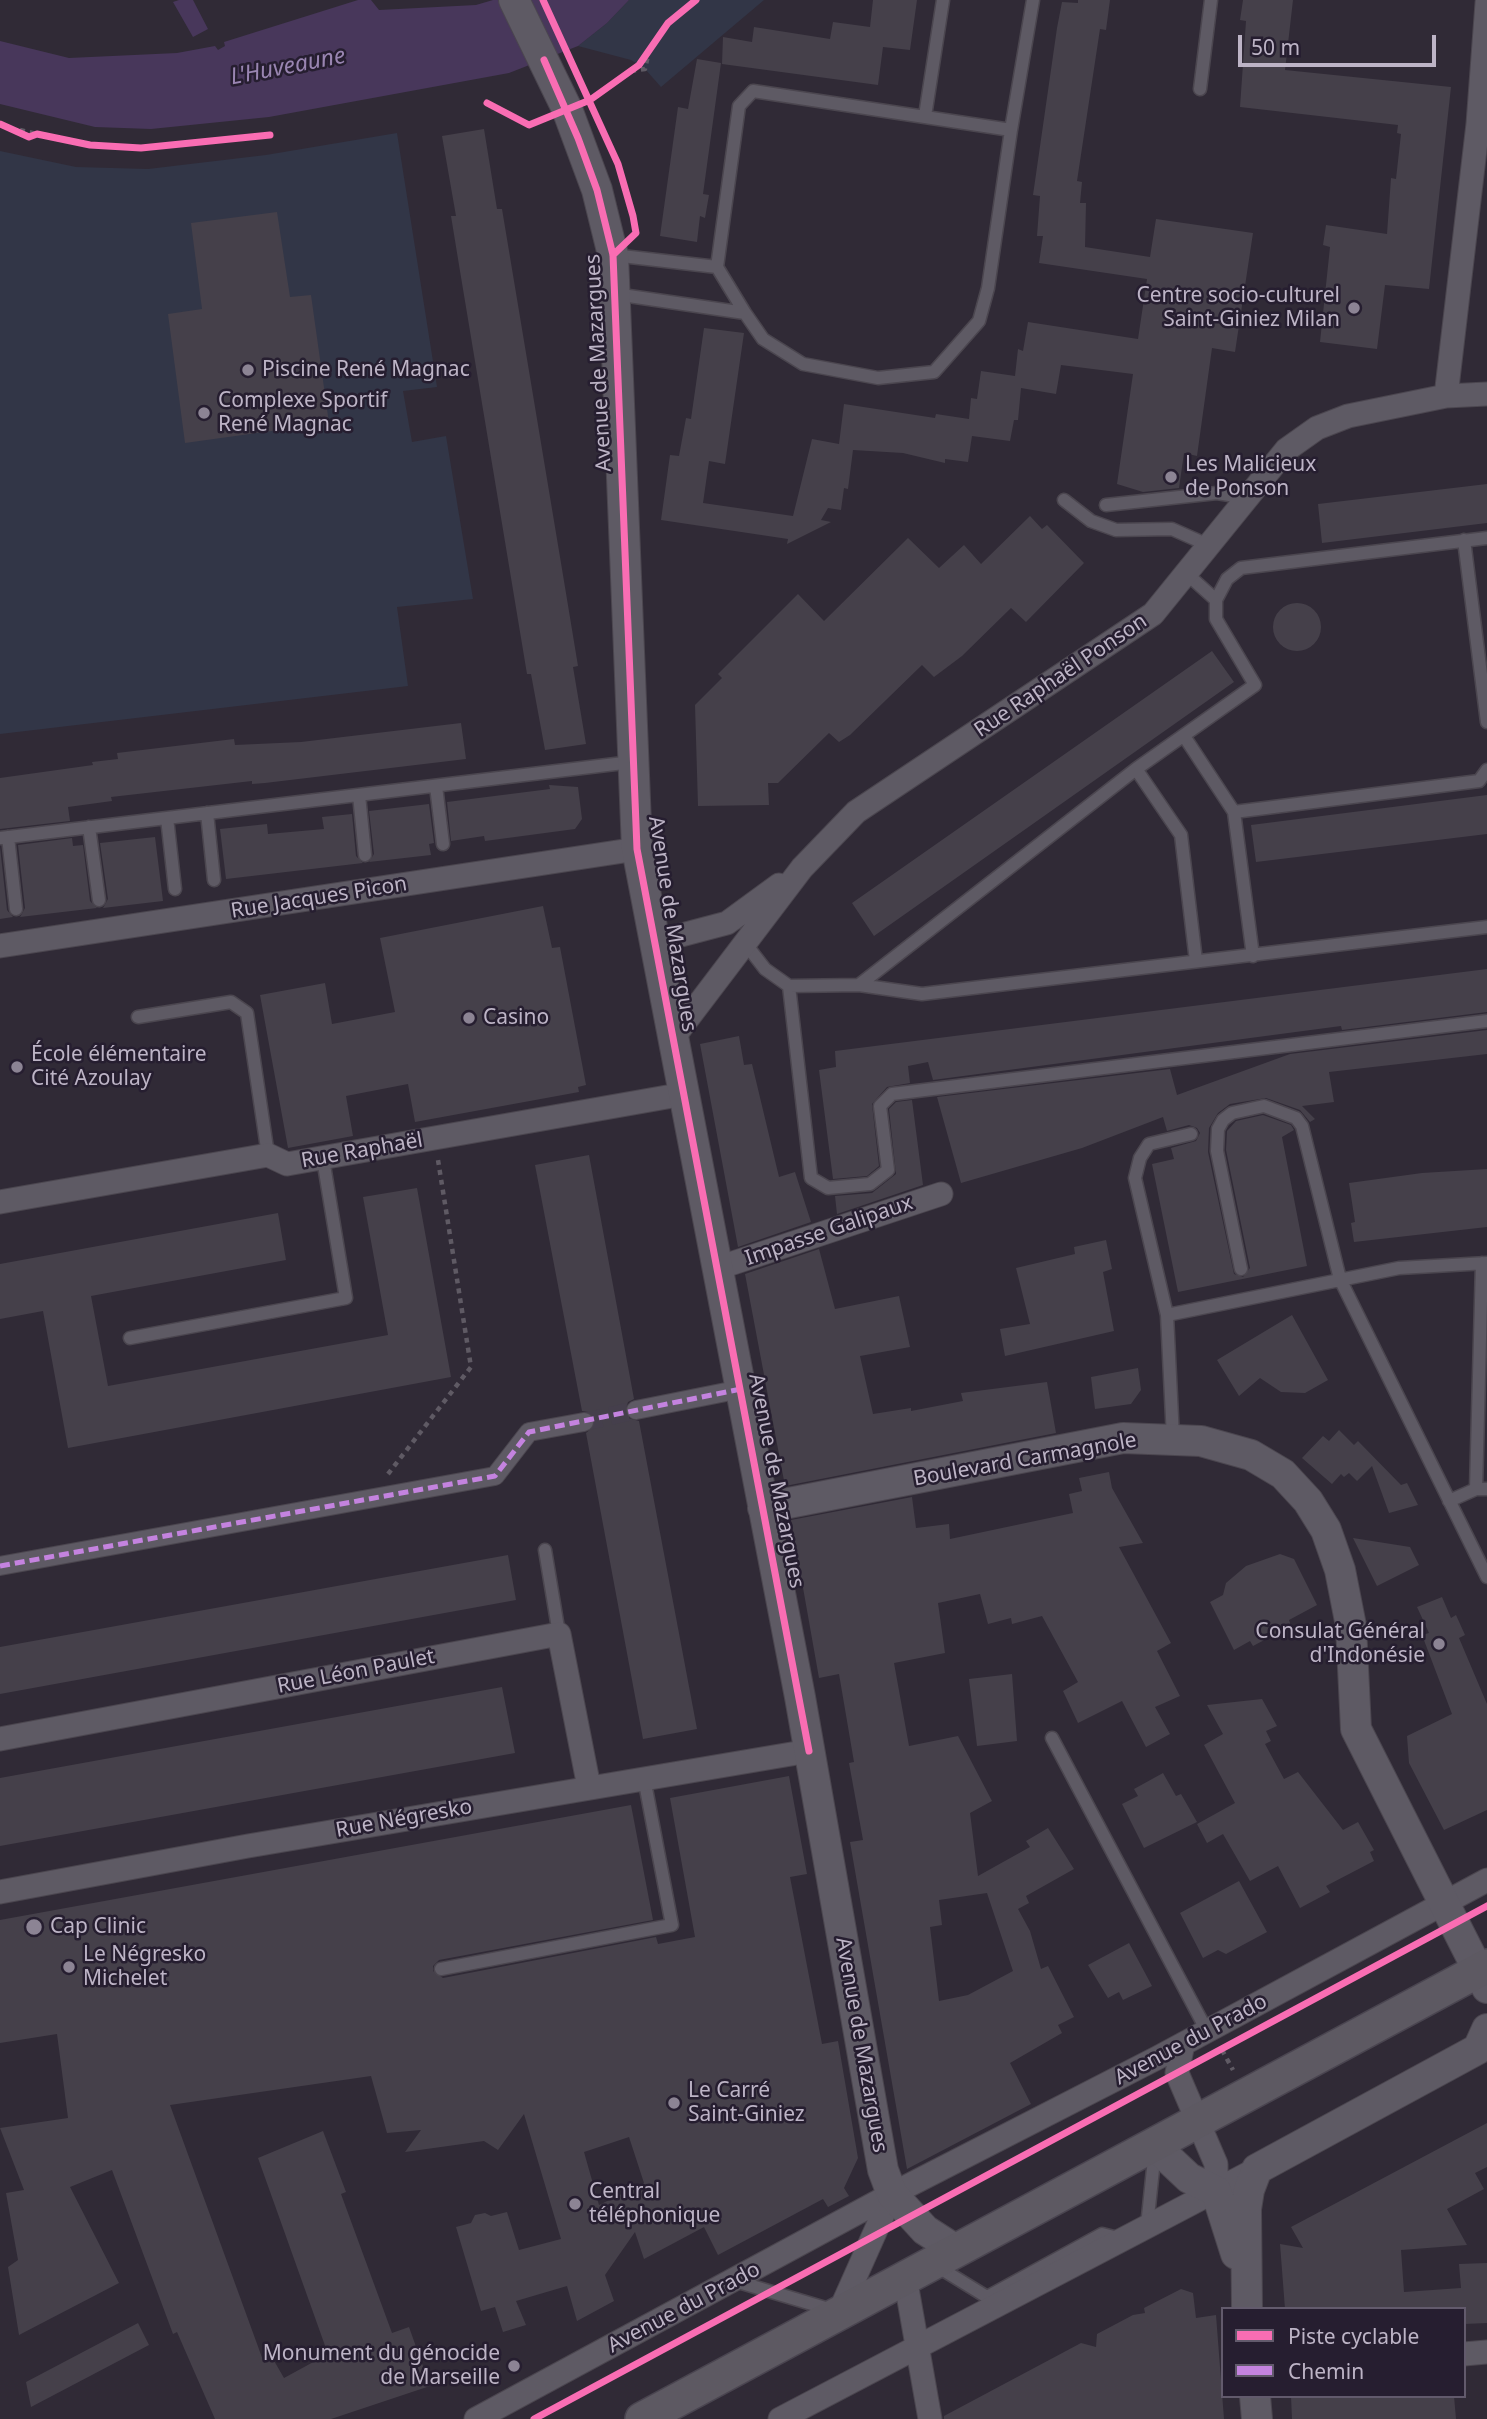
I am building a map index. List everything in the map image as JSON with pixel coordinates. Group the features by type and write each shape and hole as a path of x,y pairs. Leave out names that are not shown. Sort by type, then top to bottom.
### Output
{"main road":[{"path":"642,2419 1198,2122 1485,1975"}],"street":[{"name":"Avenue de Mazargues","path":"514,0 544,60 583,151 613,255 637,849 741,1389 883,2170 892,2194 925,2230 931,2263"},
{"path":"1446,396 1483,124 1487,3"},
{"name":"Rue Raphaël Ponson","path":"673,1038 802,868 856,812 1153,614 1286,450 1317,428 1348,416 1446,396 1487,394"},
{"name":"Rue Jacques Picon","path":"0,946 637,849"},
{"name":"Rue Raphaël Ponson","path":"655,942 727,923 802,868"},
{"path":"727,923 745,943"},
{"name":"Rue Raphaël","path":"0,1202 268,1155 287,1164 323,1159 684,1094"},
{"name":"Impasse Galipaux","path":"718,1268 941,1194"},
{"path":"636,1410 741,1389"},
{"path":"0,1566 495,1476 529,1432 584,1422"},
{"name":"Boulevard Carmagnole","path":"763,1508 1123,1438 1201,1441 1251,1455 1283,1474 1308,1501 1326,1530 1340,1570 1351,1626 1356,1730 1443,1903 1485,1975"},
{"path":"559,1634 589,1787"},
{"name":"Rue Léon Paulet","path":"0,1739 559,1634"},
{"name":"Rue Négresko","path":"0,1892 589,1787 808,1751"},
{"name":"Avenue du Prado","path":"476,2419 892,2194 1183,2044 1487,1880"},
{"path":"780,2419 1257,2169 1484,2041"},
{"path":"1183,2044 1177,2073 1216,2164 1216,2191 1246,2297"},
{"path":"1155,2146 1189,2178 1216,2191"},
{"path":"1246,2297 1246,2209 1249,2190 1257,2169"},
{"path":"839,2312 892,2194"},
{"path":"930,2419 918,2346 931,2263"},
{"path":"1466,2354 1487,2353"},
{"path":"1255,2398 1257,2419"}],"lane":[{"path":"925,116 943,0"},
{"path":"1011,130 753,91 739,106 717,267 763,339 803,364 877,378 933,372 979,321 988,288 1033,0"},
{"path":"1200,89 1211,0"},
{"path":"613,255 717,267"},
{"path":"614,294 745,313"},
{"path":"1106,505 1216,493 1248,498"},
{"path":"1064,500 1091,521 1116,530 1172,529 1208,545"},
{"path":"859,985 1136,769 1255,685 1216,619 1216,600 1227,579 1241,568 1487,538"},
{"path":"1464,540 1487,722"},
{"path":"1187,574 1216,600"},
{"path":"1184,736 1234,812 1253,956"},
{"path":"16,909 4,837 632,762"},
{"path":"1136,769 1181,835 1196,961"},
{"path":"1234,812 1479,781 1487,770"},
{"path":"436,786 443,844"},
{"path":"359,795 365,855"},
{"path":"207,813 214,880"},
{"path":"167,818 175,889"},
{"path":"89,827 99,900"},
{"path":"745,943 765,969 789,986 859,985 922,994 1487,928"},
{"path":"789,986 811,1178 828,1188 870,1184 888,1170 880,1106 892,1094 1487,1021"},
{"path":"138,1017 231,1002 247,1013 268,1155"},
{"path":"1241,1269 1217,1151 1218,1129 1223,1120 1232,1113 1264,1106 1296,1118 1302,1126 1340,1279 1487,1577"},
{"path":"1173,1438 1167,1315 1135,1178 1140,1158 1149,1144 1191,1134"},
{"path":"130,1338 346,1298 323,1159"},
{"path":"1167,1315 1399,1268 1484,1263 1481,1489 1449,1501"},
{"path":"545,1550 559,1634"},
{"path":"1052,1738 1207,2031"},
{"path":"441,1969 673,1925 644,1778"},
{"path":"1147,2226 1155,2146"},
{"path":"931,2263 987,2297 1102,2234 1122,2239"},
{"path":"735,2281 839,2312"}],"path":[{"path":"631,71 649,51"},
{"path":"20,131 29,136 37,134"},
{"path":"369,1498 471,1367 438,1159"}],"shaded area":[{"path":"629,0 764,0 661,87 645,69 631,60 578,46 607,23"},
{"name":"Complexe Sportif René Magnac","path":"397,133 437,387 403,391 412,442 446,436 473,599 397,607 408,686 0,734 0,151 76,167 148,169 266,155"}],"water":[{"path":"193,0 208,29 193,37 173,2"},
{"name":"L'Huveaune","path":"358,0 371,0 379,10 476,5 493,0 629,0 607,23 578,46 509,73 269,117 151,129 95,127 0,104 0,41 69,58 177,53 215,46 218,50 225,46 224,42"}],"building":[{"path":"873,0 917,0 910,50 883,47 878,85 722,64 723,37 752,42 754,27 830,39 833,22 870,27"},
{"path":"1078,0 1110,0 1106,30 1100,29 1077,181 1082,182 1080,203 1086,203 1085,247 1150,257 1156,219 1253,233 1235,352 1212,348 1197,456 1184,453 1179,488 1143,492 1117,484 1133,374 1061,365 1056,394 1021,388 1018,420 1014,420 1010,441 972,436 968,462 945,459 945,463 903,453 853,450 848,489 844,488 841,510 828,508 821,520 831,522 787,544 788,539 661,520 670,455 679,456 686,418 691,419 704,328 744,333 725,464 709,461 703,503 793,516 812,439 839,444 844,404 935,418 936,414 969,419 971,398 977,399 981,371 1015,376 1018,349 1023,351 1028,322 1138,339 1147,279 1039,263 1043,236 1037,236 1040,196 1033,195 1057,28 1062,2 1078,3"},
{"path":"1243,0 1293,0 1285,70 1451,87 1429,289 1385,285 1377,349 1320,342 1330,247 1323,245 1326,225 1387,234 1391,178 1396,179 1401,134 1397,133 1398,125 1240,107 1246,21 1240,20"},
{"path":"697,59 721,63 703,194 709,195 705,218 700,216 697,242 660,236 678,107 688,109"},
{"path":"484,129 497,209 502,209 562,569 578,666 573,667 586,744 545,750 531,674 527,674 451,216 456,216 442,136"},
{"name":"Piscine René Magnac","path":"277,212 290,297 311,295 329,423 185,443 168,314 202,309 191,223"},
{"path":"1487,484 1487,523 1322,543 1318,504"},
{"path":"1030,516 1042,529 1047,525 1084,563 1026,622 1011,608 962,656 934,677 922,665 850,735 839,742 829,733 778,783 768,783 769,805 698,806 695,705 722,678 718,674 798,594 824,621 908,538 939,568 964,545 981,564"},
{"path":"1297,603 1314,610 1321,627 1314,644 1297,651 1280,644 1273,627 1280,610"},
{"path":"1212,651 1234,682 874,936 852,903"},
{"path":"461,723 466,759 265,783 252,784 252,781 111,797 112,801 68,807 70,821 0,829 0,778 93,765 92,762 118,759 117,753 234,739 235,745 301,742"},
{"path":"549,785 578,787 582,819 575,829 485,841 484,836 451,841 447,802 550,789"},
{"path":"1487,795 1487,834 1256,862 1251,825"},
{"path":"429,804 434,843 429,844 431,855 369,862 374,854 369,811"},
{"path":"352,814 356,856 363,863 226,879 220,829 267,824 268,834 324,829 322,817"},
{"path":"155,837 163,901 103,908 108,899 100,843"},
{"path":"72,838 73,846 83,845 90,901 97,908 20,917 25,908 18,845"},
{"path":"0,847 7,910 13,917 0,919"},
{"name":"Casino","path":"543,906 552,948 560,947 586,1085 578,1087 579,1092 415,1122 408,1084 346,1096 353,1136 288,1148 260,995 325,983 332,1024 395,1012 380,938"},
{"path":"1487,969 1487,1012 1342,1030 1341,1026 933,1080 928,1062 908,1066 910,1083 887,1087 872,1104 879,1166 867,1176 833,1179 819,1070 836,1067 835,1051"},
{"path":"1487,1030 1487,1054 1329,1072 1334,1102 1302,1106 1315,1119 1310,1122 1300,1110 1266,1098 1230,1104 1218,1113 1209,1128 1208,1152 1234,1274 1243,1277 1250,1268 1226,1150 1227,1131 1236,1121 1263,1115 1291,1125 1294,1130 1282,1137 1307,1266 1178,1292 1152,1164 1174,1159 1171,1148 1196,1141 1200,1133 1197,1128 1189,1125 1167,1131 1163,1117 1082,1148 961,1183 937,1097 1170,1069 1177,1095 1290,1054"},
{"path":"739,1036 744,1065 752,1064 779,1177 795,1172 811,1222 738,1247 700,1044"},
{"path":"912,1100 923,1185 837,1214 835,1196 872,1193 896,1174 889,1109 896,1102"},
{"path":"589,1155 634,1399 628,1402 625,1412 628,1418 639,1421 697,1729 643,1739 586,1433 594,1426 595,1419 588,1412 582,1411 535,1165"},
{"path":"1487,1169 1487,1227 1354,1242 1351,1223 1355,1222 1349,1183 1422,1173"},
{"path":"417,1188 451,1377 68,1448 43,1311 0,1319 0,1264 278,1213 286,1260 91,1296 108,1386 388,1335 363,1197"},
{"path":"1106,1240 1112,1269 1103,1272 1114,1331 1005,1356 1000,1329 1030,1324 1016,1268 1075,1254 1074,1247"},
{"path":"819,1249 835,1309 899,1296 910,1347 860,1356 873,1414 911,1408 911,1411 963,1401 961,1393 1047,1382 1056,1433 785,1486 745,1274"},
{"path":"1292,1315 1328,1380 1305,1393 1281,1392 1260,1378 1239,1396 1217,1360"},
{"path":"1138,1368 1141,1390 1131,1404 1095,1409 1091,1377"},
{"path":"1339,1430 1354,1445 1358,1441 1401,1485 1407,1483 1418,1505 1389,1513 1372,1466 1357,1481 1349,1473 1344,1477 1341,1474 1332,1484 1302,1458 1323,1436 1329,1441"},
{"path":"1109,1472 1112,1488 1143,1543 1119,1547 1171,1643 1157,1651 1180,1696 1155,1707 1170,1734 1146,1747 1122,1701 1078,1723 1063,1691 1078,1682 1042,1616 1012,1624 1011,1618 988,1624 980,1594 938,1603 945,1653 894,1663 909,1746 958,1736 992,1801 970,1813 978,1876 1030,1847 1026,1841 1048,1828 1074,1869 1026,1896 1029,1903 1018,1909 1030,1931 1041,1969 1048,1966 1074,2017 1058,2025 1062,2033 1010,2063 1031,2104 907,2169 850,1842 863,1840 849,1763 854,1762 839,1674 819,1678 791,1520 912,1497 916,1528 949,1524 950,1539 1073,1513 1069,1494 1082,1491 1079,1478","holes":["987,1893 1013,1971 968,1995 939,2001 930,1927 942,1925 939,1900"]},
{"path":"1353,1538 1410,1547 1419,1565 1377,1586"},
{"path":"1280,1554 1294,1559 1317,1605 1289,1620 1291,1626 1253,1646 1250,1641 1234,1650 1210,1602 1223,1595 1226,1583 1246,1566"},
{"path":"508,1555 516,1600 0,1694 0,1647"},
{"path":"1442,1597 1451,1618 1456,1615 1465,1635 1459,1638 1487,1704 1487,1810 1444,1830 1409,1763 1407,1736 1452,1714 1422,1635 1429,1633 1417,1607"},
{"path":"1012,1674 1017,1741 977,1746 969,1679"},
{"path":"502,1687 515,1753 0,1846 0,1778"},
{"path":"1262,1699 1277,1726 1266,1731 1271,1741 1265,1744 1284,1779 1298,1772 1343,1830 1358,1822 1374,1850 1370,1852 1374,1861 1326,1886 1330,1892 1300,1908 1278,1866 1250,1881 1223,1834 1207,1843 1197,1824 1235,1803 1204,1745 1223,1734 1207,1705"},
{"path":"1163,1773 1176,1796 1181,1794 1197,1822 1144,1848 1122,1804 1138,1796 1134,1789"},
{"path":"789,1776 807,1874 790,1877 822,2044 838,2041 858,2158 844,2188 849,2196 828,2207 823,2199 718,2255 704,2227 644,2259 635,2232 605,2275 614,2301 577,2321 567,2286 516,2301 526,2325 503,2332 495,2307 481,2311 456,2227 471,2223 475,2215 485,2213 491,2216 507,2212 519,2250 561,2239 524,2114 498,2150 484,2141 405,2152 421,2130 387,2133 371,2076 170,2105 264,2363 273,2359 284,2378 328,2354 258,2158 323,2131 346,2192 341,2194 392,2333 409,2327 430,2386 331,2419 215,2419 177,2332 173,2334 112,2170 70,2187 119,2283 19,2335 8,2267 18,2260 6,2193 24,2190 0,2128 68,2118 57,2034 0,2043 0,1920 631,1805 653,1920 439,1960 433,1966 433,1971 443,1978 656,1937 658,1944 695,1937 670,1798","holes":["629,2137 644,2183 599,2205 584,2152"]},
{"path":"1239,1881 1267,1932 1226,1954 1218,1950 1203,1958 1180,1913"},
{"path":"1129,1943 1152,1986 1123,2000 1119,1992 1108,1998 1088,1965"},
{"path":"1487,2123 1487,2167 1475,2173 1484,2189 1447,2209 1467,2245 1401,2250 1404,2292 1461,2288 1459,2264 1487,2263 1487,2323 1466,2324 1466,2307 1285,2307 1280,2244 1303,2248 1291,2227"},
{"path":"1181,2289 1193,2293 1196,2318 1216,2315 1224,2419 944,2419 944,2416 1081,2343 1096,2347 1097,2334 1133,2315 1145,2313 1144,2308"},
{"path":"138,2323 149,2345 31,2407 26,2382"},
{"path":"1291,2398 1454,2398 1456,2419 1292,2419"}],"tunnel":[{"path":"584,1422 636,1410"}],"marked path":[{"path":"0,1566 495,1476 529,1432 741,1389"}],"cycle path":[{"path":"543,0 618,164 633,216 636,233 613,255"},
{"path":"487,103 529,125 590,100 639,65 668,23 696,0"},
{"path":"544,60 597,190 613,255 637,849 809,1751"},
{"path":"0,124 29,137 37,134 90,145 141,148 270,135"},
{"path":"534,2419 1487,1906"}],"place":[{"name":"Centre socio-culturel Saint-Giniez Milan","path":"1354,308"},
{"name":"Piscine René Magnac","path":"248,370"},
{"name":"Complexe Sportif René Magnac","path":"204,413"},
{"name":"Les Malicieux de Ponson","path":"1171,477"},
{"name":"Casino","path":"469,1018"},
{"name":"École élémentaire Cité Azoulay","path":"17,1067"},
{"name":"Consulat Général d'Indonésie","path":"1439,1644"},
{"name":"Cap Clinic","path":"34,1927"},
{"name":"Le Négresko Michelet","path":"69,1967"},
{"name":"Le Carré Saint-Giniez","path":"674,2103"},
{"name":"Central téléphonique","path":"575,2204"},
{"name":"Monument du génocide de Marseille","path":"514,2366"}]}
